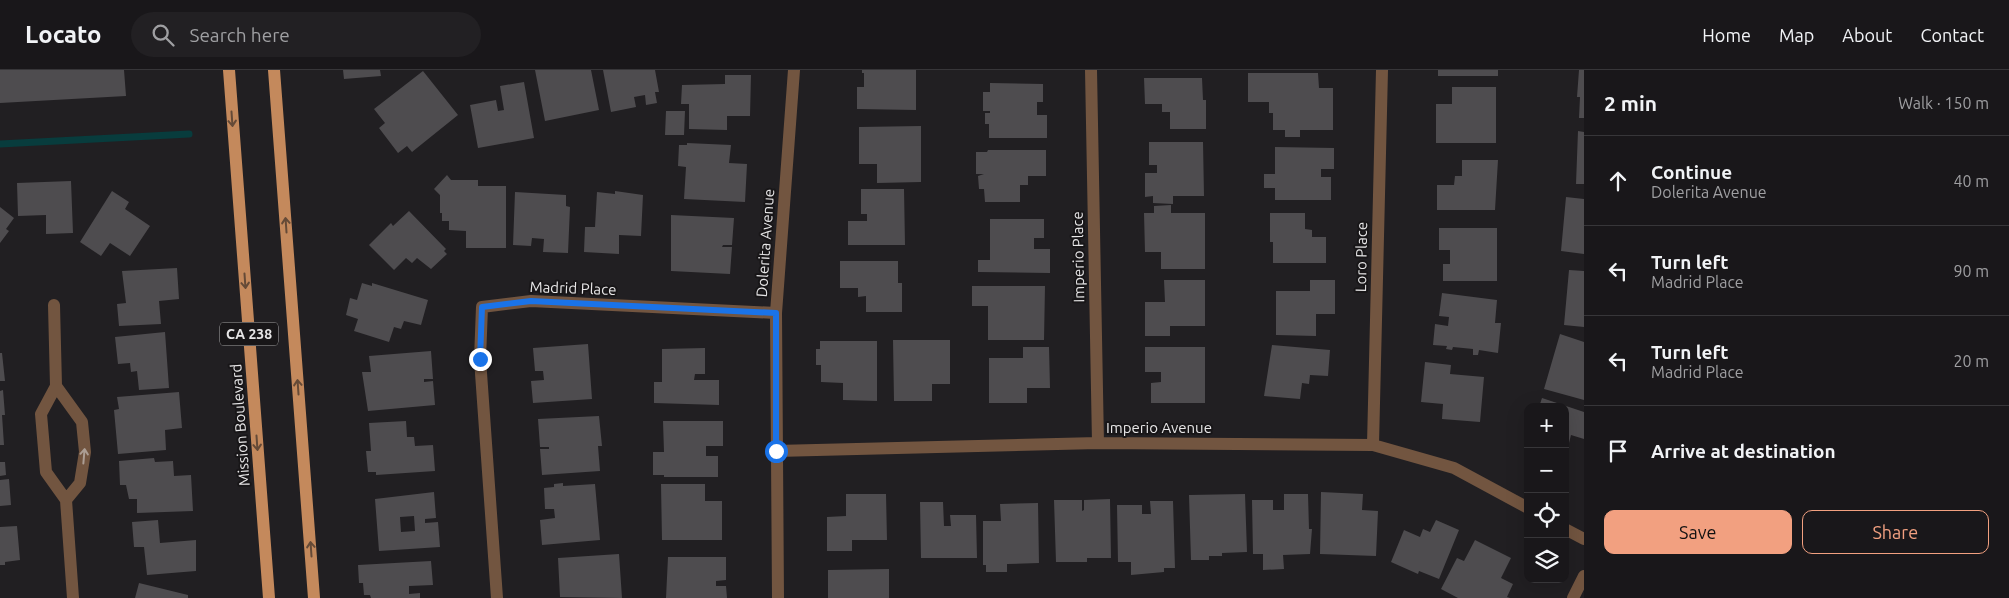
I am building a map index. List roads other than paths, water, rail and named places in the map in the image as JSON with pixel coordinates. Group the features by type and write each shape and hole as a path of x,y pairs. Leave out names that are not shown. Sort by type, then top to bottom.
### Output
{"main road":[{"name":"Mission Boulevard","path":"229,70 269,598"},
{"name":"CA 238","path":"274,70 314,598"}],"street":[{"name":"Dolerita Avenue","path":"778,598 776,313 794,70"},
{"name":"Imperio Place","path":"1091,70 1098,443"},
{"name":"Loro Place","path":"1373,445 1382,70"},
{"name":"Madrid Place","path":"497,598 480,359 482,307 531,301 776,313"},
{"path":"54,305 56,386 41,414 46,472 66,500 73,598"},
{"path":"56,386 82,422 85,452 80,483 66,500"},
{"name":"Imperio Avenue","path":"776,451 1098,443 1373,445 1454,468 1524,506"},
{"path":"1569,531 1584,539"},
{"path":"1572,598 1584,576"}],"waterway":[{"path":"0,144 189,134"}]}
